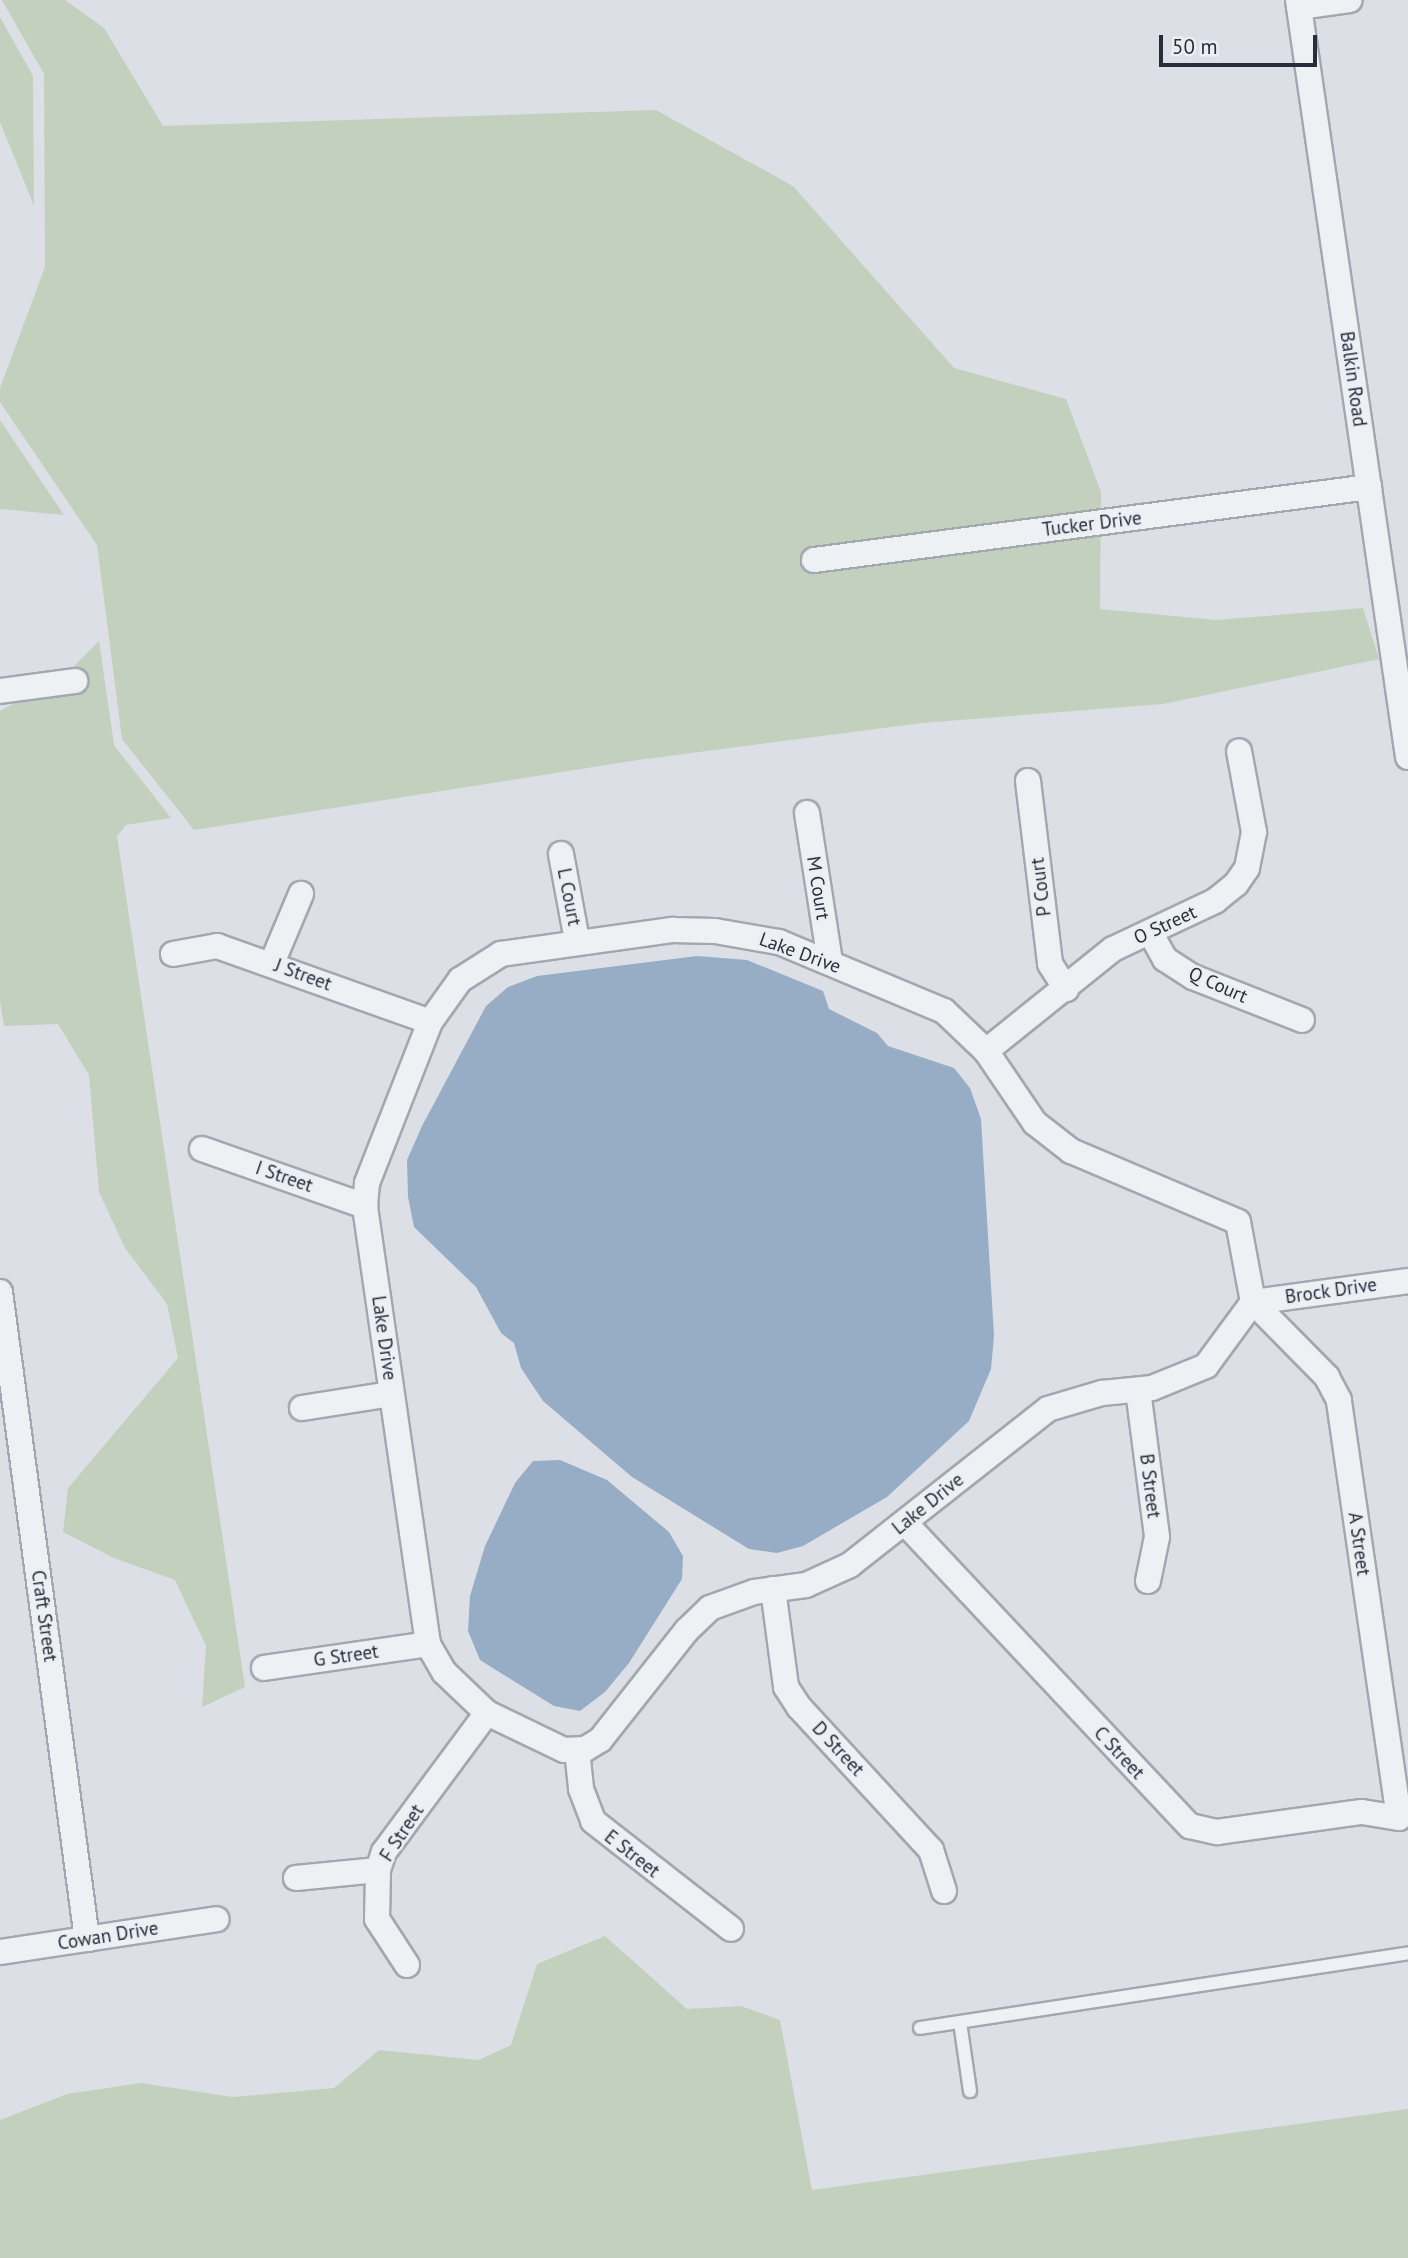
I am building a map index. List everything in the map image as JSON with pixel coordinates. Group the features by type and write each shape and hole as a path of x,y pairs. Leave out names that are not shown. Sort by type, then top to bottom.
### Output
{"street":[{"path":"1298,4 1350,0"},
{"name":"Balkin Road","path":"1298,4 1408,758"},
{"name":"Tucker Drive","path":"814,560 1368,487"},
{"path":"0,691 75,681"},
{"name":"O Street","path":"986,1051 1113,949 1215,901 1247,869 1254,832 1239,751"},
{"name":"P Court","path":"1028,781 1050,964 1066,989"},
{"name":"M Court","path":"807,813 830,962"},
{"name":"L Court","path":"561,854 577,940"},
{"path":"272,963 301,894"},
{"name":"Lake Drive","path":"672,930 715,930 779,942 830,962 944,1011 986,1051 1035,1123 1071,1151 1238,1222 1253,1301 1206,1366 1180,1380 1138,1390 1102,1393 1048,1409 905,1523 831,1576 738,1596 696,1619 627,1712 600,1740 577,1751 557,1749 487,1713 444,1672 428,1644 365,1206 367,1183 430,1022 460,980 483,962 501,954 577,940 672,930"},
{"name":"Q Court","path":"1150,932 1165,959 1193,977 1302,1020"},
{"name":"J Street","path":"173,954 217,946 272,963 430,1022"},
{"name":"I Street","path":"202,1149 365,1206"},
{"name":"Brock Drive","path":"1253,1301 1408,1281"},
{"name":"Craft Street","path":"0,1292 87,1939"},
{"name":"A Street","path":"1253,1301 1327,1377 1339,1400 1399,1818"},
{"name":"B Street","path":"1138,1390 1157,1537 1148,1581"},
{"path":"302,1408 391,1394"},
{"name":"C Street","path":"905,1523 1190,1826 1217,1832 1362,1812 1399,1818"},
{"name":"D Street","path":"774,1589 786,1687 799,1707 931,1850 944,1891"},
{"name":"G Street","path":"264,1668 428,1644"},
{"name":"F Street","path":"407,1965 377,1919 378,1870 384,1852 487,1713"},
{"name":"E Street","path":"577,1751 580,1790 593,1822 731,1929"},
{"path":"296,1878 378,1870"},
{"name":"Cowan Drive","path":"0,1952 217,1919"}],"lane":[{"path":"920,2028 1408,1953"},
{"path":"960,2022 970,2091"}],"green space":[{"path":"2,0 65,0 104,28 163,126 656,110 793,186 954,368 1066,399 1101,492 1100,609 1216,620 1363,608 1379,659 1163,704 922,723 638,760 194,830 122,739 97,545 0,402 0,388 45,267 44,74"},
{"path":"0,17 33,76 34,206 0,122"},
{"path":"0,420 64,515 0,509"},
{"path":"99,641 114,745 171,818 126,825 117,836 245,1687 202,1707 206,1646 175,1580 114,1558 63,1532 68,1488 178,1358 167,1304 125,1248 99,1192 89,1075 58,1024 4,1026 0,1001 0,711 22,699 88,690 86,670 69,671"},
{"path":"605,1936 687,2009 741,2006 780,2020 812,2190 1408,2109 1408,2258 0,2258 0,2120 67,2094 141,2083 233,2097 334,2088 379,2050 479,2060 511,2045 537,1964"}],"water":[{"path":"697,956 747,960 823,991 829,1009 877,1033 888,1046 954,1068 970,1088 981,1119 994,1336 991,1369 969,1421 887,1497 803,1546 777,1553 749,1549 632,1477 543,1401 521,1368 514,1343 501,1333 476,1287 414,1227 408,1197 407,1160 422,1126 486,1006 508,987 537,976"},
{"path":"560,1460 607,1480 669,1532 683,1556 682,1579 629,1663 605,1692 580,1711 554,1706 480,1660 468,1631 470,1596 485,1546 515,1483 533,1461"}]}
